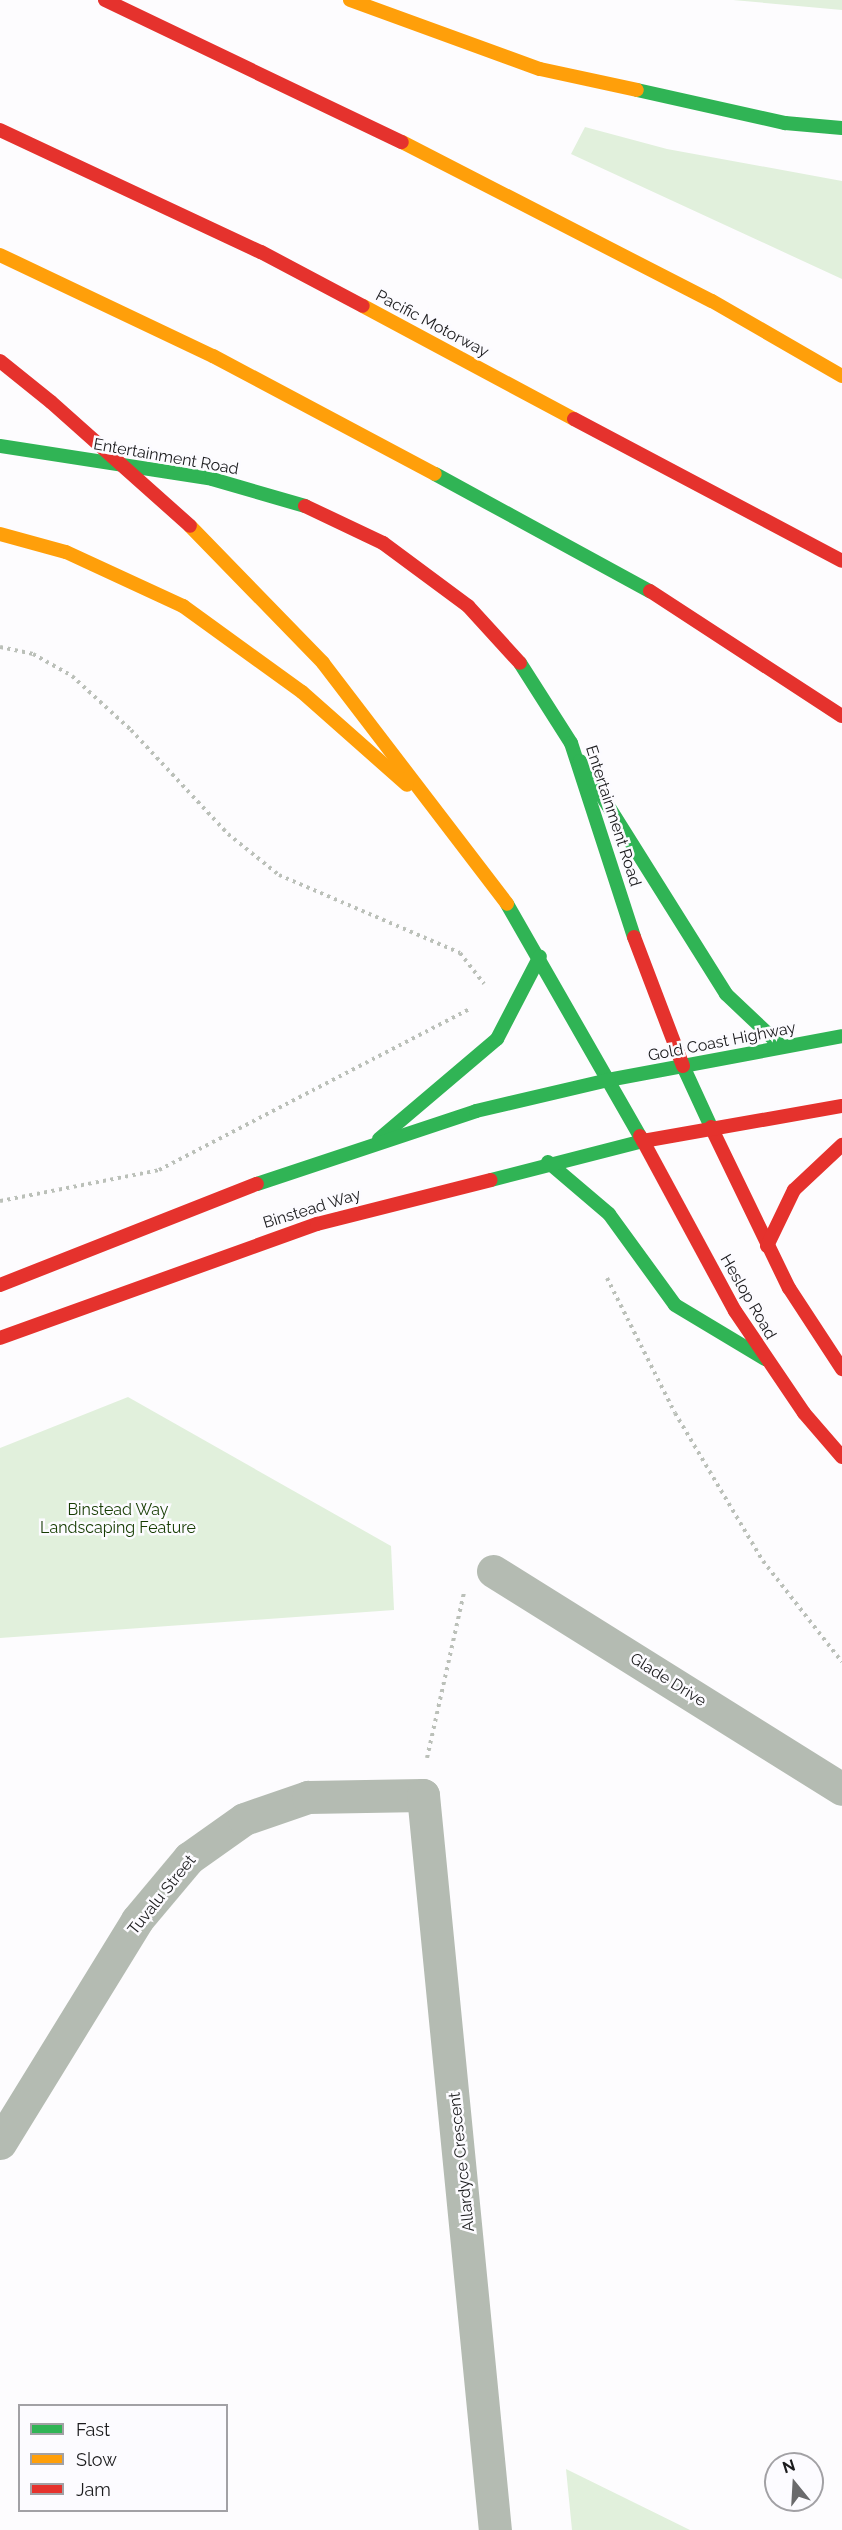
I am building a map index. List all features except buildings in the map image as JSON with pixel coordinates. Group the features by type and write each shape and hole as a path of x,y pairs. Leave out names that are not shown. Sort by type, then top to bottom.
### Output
{"main road":[{"path":"105,0 395,138 711,300 842,376"},
{"path":"350,0 540,69 785,123 842,128"},
{"name":"Pacific Motorway","path":"0,130 261,252 842,561"},
{"path":"0,255 213,356 571,546 708,624 842,716"},
{"path":"0,361 51,402 190,526 323,663 482,865 540,956 643,1141 711,1127 842,1106"},
{"name":"Entertainment Road","path":"0,446 212,479 338,518 408,560 468,606 526,669 580,761 645,971 683,1066 711,1127"},
{"path":"0,534 108,569 208,622 355,737 482,865"},
{"path":"580,761 698,954 726,994 782,1047"},
{"path":"379,1139 463,1072 511,1019 540,956"},
{"name":"Gold Coast Highway","path":"609,1080 842,1036"},
{"path":"0,1285 379,1139 609,1080"},
{"path":"711,1127 767,1246 842,1369"},
{"name":"Binstead Way","path":"0,1338 317,1224 548,1162 643,1141"},
{"name":"Heslop Road","path":"643,1141 765,1359 842,1457"},
{"path":"767,1246 794,1190 842,1145"},
{"path":"548,1162 609,1214 675,1305 765,1359"}],"street":[{"name":"Glade Drive","path":"493,1571 842,1789"},
{"name":"Tuvalu Street","path":"0,2143 137,1920 189,1858 244,1819 308,1797 423,1795"},
{"name":"Allardyce Crescent","path":"423,1795 495,2530"}],"path":[{"path":"0,646 33,654 72,676 131,730 228,834 279,875 460,953 511,1019"},
{"path":"0,1201 159,1170 491,993"},
{"path":"605,1272 675,1413 763,1561 842,1662"},
{"path":"423,1795 465,1591 479,1570 493,1571"}],"green space":[{"path":"733,0 842,0 842,10"},
{"path":"585,127 667,149 842,181 842,279 571,154"},
{"name":"Binstead Way Landscaping Feature","path":"128,1397 391,1546 394,1610 0,1638 0,1448"},
{"path":"566,2469 690,2530 572,2530"}],"traffic: fast":[{"path":"637,90 785,123 842,128"},
{"path":"0,446 212,479 305,506"},
{"path":"435,474 650,591"},
{"path":"520,663 571,743 634,937"},
{"path":"580,761 726,994 782,1047"},
{"path":"507,904 640,1136"},
{"path":"379,1139 497,1039 540,956"},
{"path":"608,1080 842,1036"},
{"path":"683,1066 711,1127"},
{"path":"257,1184 476,1111 608,1080"},
{"path":"491,1180 643,1141"},
{"path":"548,1162 609,1214 675,1305 765,1359"}],"traffic: slow":[{"path":"350,0 540,69 637,90"},
{"path":"402,142 712,301 842,376"},
{"path":"0,255 213,356 435,474"},
{"path":"363,306 574,419"},
{"path":"190,526 323,663 507,904"},
{"path":"0,534 66,552 183,606 302,692 407,785"}],"traffic: jam":[{"path":"105,0 402,142"},
{"path":"0,130 261,252 363,306"},
{"path":"0,361 51,402"},
{"path":"51,402 190,526"},
{"path":"574,419 842,561"},
{"path":"305,506 383,543 468,606 520,663"},
{"path":"650,591 842,716"},
{"path":"634,937 683,1066"},
{"path":"640,1136 643,1141 842,1106"},
{"path":"711,1127 789,1288 842,1369"},
{"path":"643,1141 735,1311 804,1413 842,1457"},
{"path":"767,1246 794,1190 842,1145"},
{"path":"0,1338 317,1224 491,1180"},
{"path":"0,1285 257,1184"}]}
